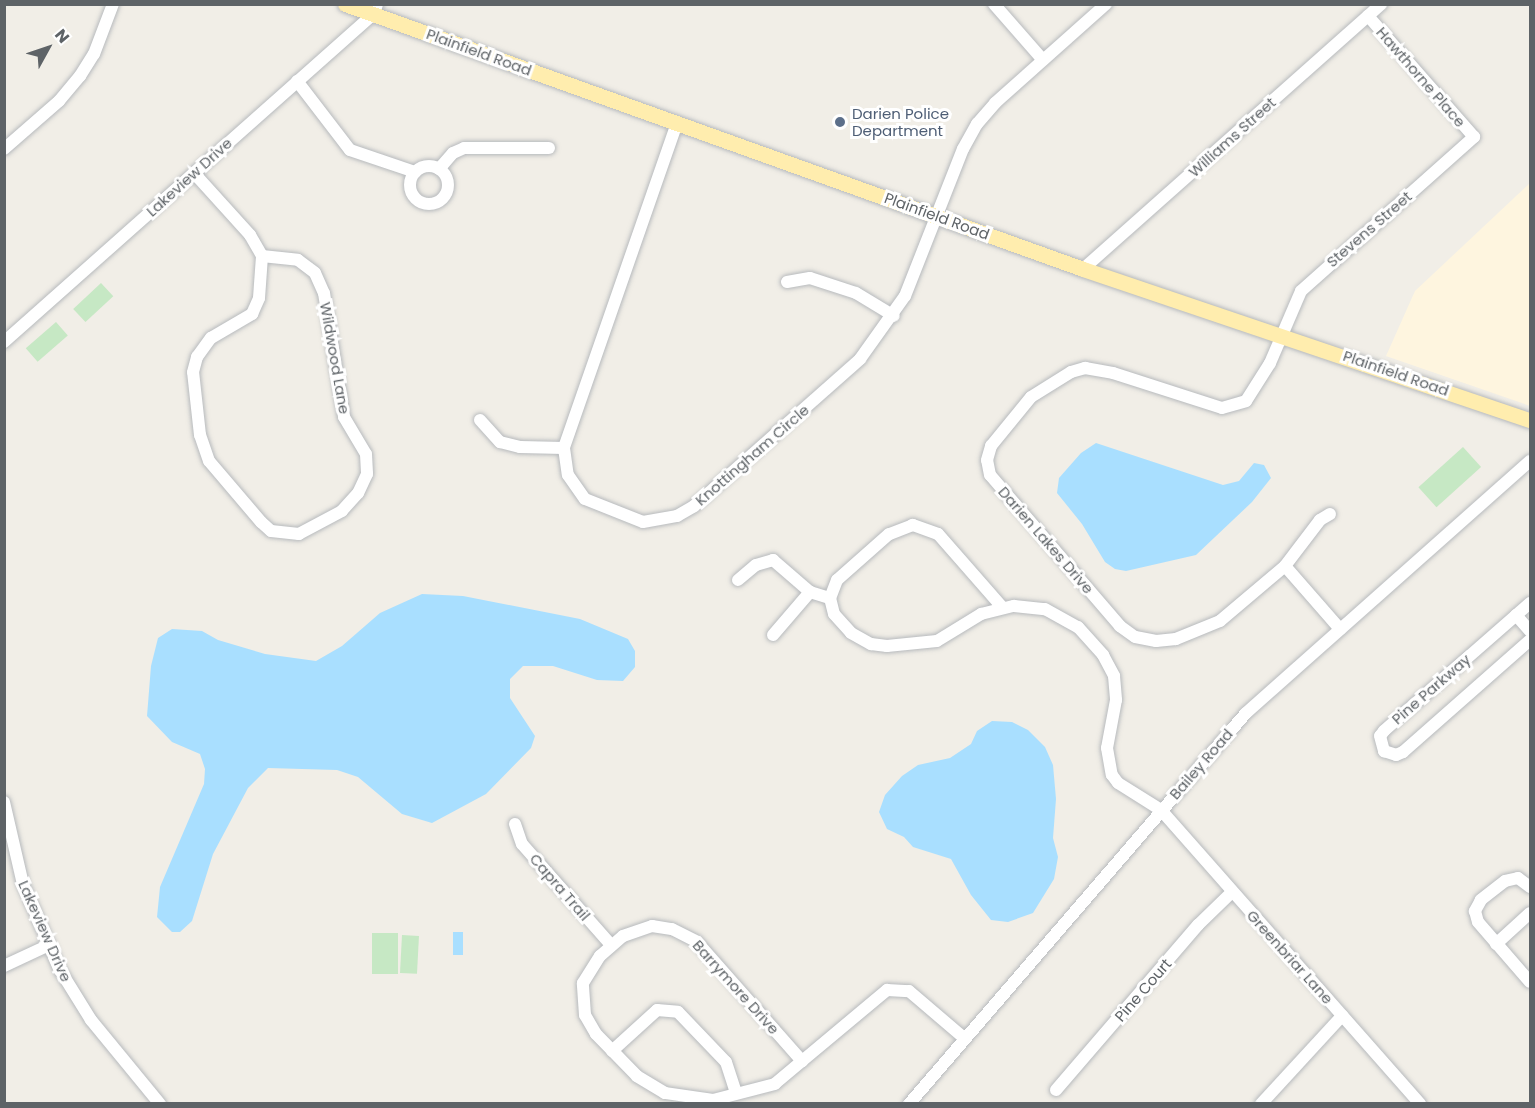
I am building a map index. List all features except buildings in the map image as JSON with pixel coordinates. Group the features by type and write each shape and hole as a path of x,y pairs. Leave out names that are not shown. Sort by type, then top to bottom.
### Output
{"main road":[{"name":"Plainfield Road","path":"345,4 376,9 678,123 1083,268 1530,420"}],"street":[{"path":"4,149 59,101 80,76 94,54 113,4"},
{"path":"994,4 1043,60"},
{"name":"Knottingham Circle","path":"564,448 572,483 591,503 643,522 677,516 694,506 843,376 894,316 919,266 963,149 977,123 1106,4"},
{"name":"Williams Street","path":"1083,268 1381,4"},
{"name":"Lakeview Drive","path":"4,342 376,9"},
{"name":"Hawthorne Place","path":"1368,16 1474,138"},
{"path":"297,81 350,150 415,172 426,166 439,168 447,178 448,190 441,200 430,204 419,201 411,191 415,172"},
{"path":"480,420 500,442 520,447 564,448 678,123"},
{"name":"Stevens Street","path":"1282,334 1301,291 1311,280 1474,138"},
{"path":"439,168 453,153 464,148 549,148"},
{"path":"194,172 250,235 262,256"},
{"name":"Wildwood Lane","path":"262,256 298,260 320,281 344,417 368,464 363,485 352,501 320,524 299,534 272,531 261,522 209,461 200,435 193,372 196,357 211,338 252,314 259,298 262,256"},
{"path":"788,282 810,278 856,293 894,316"},
{"name":"Darien Lakes Drive","path":"1282,334 1251,395 1230,409 1098,369 1071,372 1018,409 991,446 987,460 990,476 1120,626 1135,637 1176,639 1204,630 1220,621 1285,566 1320,520 1330,514"},
{"name":"Bailey Road","path":"909,1104 1246,713 1530,461"},
{"path":"913,525 938,534 1002,607 981,614 937,641 887,646 871,644 851,633 834,614 830,598 837,580 889,534 913,525"},
{"path":"738,580 756,565 773,560 810,592 830,598"},
{"path":"1285,566 1340,629"},
{"path":"773,635 810,592"},
{"name":"Pine Parkway","path":"1530,603 1384,731 1380,736 1384,751 1396,755 1403,752 1530,640"},
{"name":"Greenbriar Lane","path":"1002,607 1033,606 1057,614 1078,627 1103,655 1116,688 1108,764 1118,783 1161,810 1420,1104"},
{"path":"1516,615 1530,632"},
{"name":"Lakeview Drive","path":"4,802 23,884 49,945 91,1020 160,1104"},
{"name":"Capra Trail","path":"515,824 522,844 611,945"},
{"path":"1530,887 1518,878 1505,881 1481,900 1475,911 1478,922 1530,982"},
{"name":"Pine Court","path":"1056,1090 1198,925 1232,892"},
{"path":"1497,944 1530,913"},
{"name":"Barrymore Drive","path":"802,1061 690,937 652,926 611,945 587,974 582,993 588,1022 612,1051 637,1076 665,1093 692,1100 736,1094 775,1084 887,990 909,991 964,1038"},
{"path":"4,966 49,945"},
{"path":"612,1051 657,1010 678,1012 726,1062 736,1094"},
{"path":"1261,1104 1342,1016"}],"shaded area":[{"path":"1530,183 1530,406 1386,356 1415,291"}],"green space":[{"path":"101,283 113,296 85,322 73,309"},
{"path":"56,322 68,336 38,362 26,348"},
{"path":"1463,447 1481,467 1436,507 1418,487"},
{"path":"372,933 398,933 398,974 372,974"},
{"path":"402,935 419,936 417,974 400,973"}],"water":[{"path":"1096,443 1223,485 1239,481 1254,463 1264,465 1271,478 1252,502 1196,555 1126,571 1115,569 1105,562 1082,524 1057,493 1059,478 1081,453"},
{"path":"422,594 463,596 580,619 628,639 635,651 635,667 623,681 597,680 553,666 523,666 510,679 510,698 535,736 531,748 486,794 432,823 402,814 358,777 337,770 268,768 248,788 213,854 192,921 180,932 172,932 157,917 160,887 204,784 205,769 200,754 172,742 147,716 151,666 158,638 172,629 202,631 218,640 265,654 316,661 342,646 380,613"},
{"path":"992,721 1012,722 1028,730 1045,747 1053,765 1056,799 1053,838 1058,857 1054,879 1033,913 1008,922 991,920 971,895 951,859 913,847 904,837 887,829 879,812 885,795 902,776 918,765 950,758 971,744 977,731"},
{"path":"453,932 463,932 463,955 453,955"}],"place":[{"name":"Darien Police Department","path":"840,122"}]}
